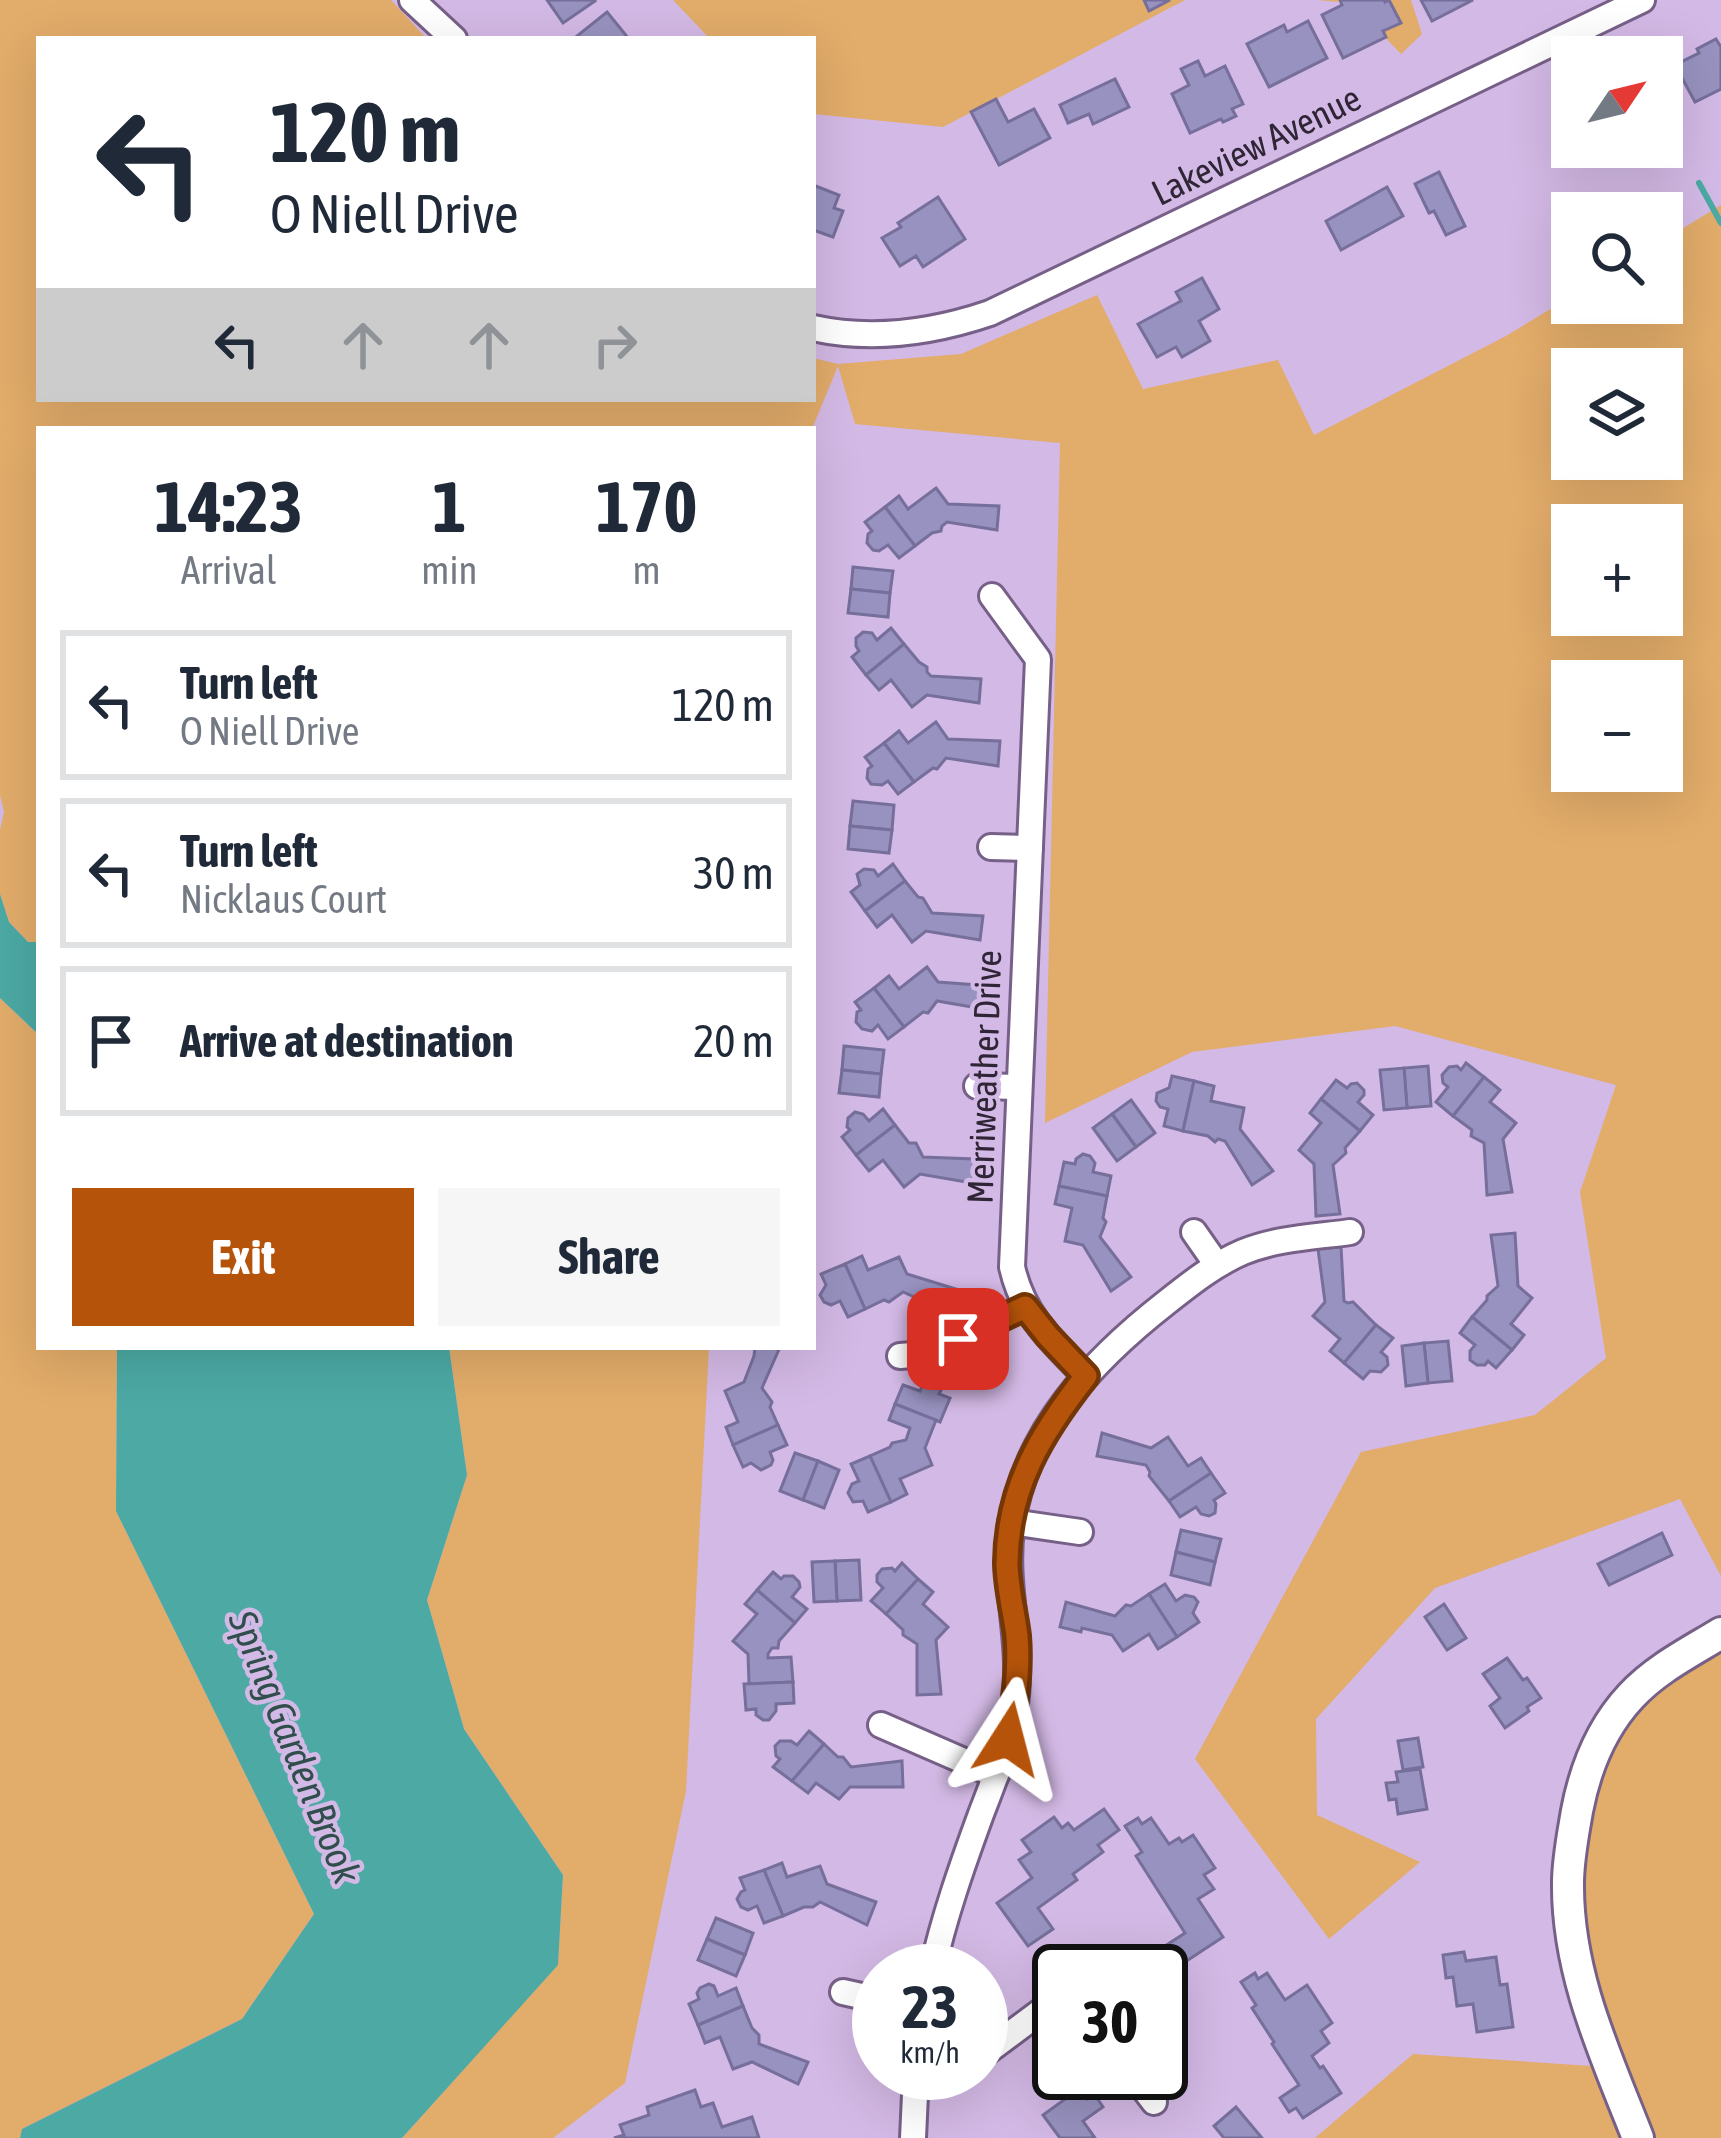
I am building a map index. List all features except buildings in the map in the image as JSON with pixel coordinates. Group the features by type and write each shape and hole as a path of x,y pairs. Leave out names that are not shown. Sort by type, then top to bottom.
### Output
{"street":[{"path":"412,0 451,36"},
{"name":"Lakeview Avenue","path":"816,328 895,333 990,313 1642,0"},
{"name":"Merriweather Drive","path":"992,596 1038,659 1012,1267 1025,1307"},
{"path":"991,847 1030,848"},
{"path":"977,1087 1019,1087"},
{"path":"1194,1232 1217,1265"},
{"path":"940,1944 1015,1707 1017,1636 1007,1562 1011,1522 1037,1444 1086,1376 1134,1328 1217,1265 1276,1241 1350,1232"},
{"path":"900,1356 925,1354 1025,1307 1086,1376"},
{"path":"1011,1522 1080,1532"},
{"path":"1638,2138 1579,1978 1571,1936 1570,1851 1587,1774 1610,1722 1655,1674 1721,1633"},
{"path":"881,1724 995,1775"},
{"path":"843,1992 852,1994"},
{"path":"913,2138 914,2100"}],"shaded area":[{"path":"0,0 391,0 424,36 36,36 36,402 816,402 816,359 838,364 961,354 1097,295 1143,389 1278,360 1314,435 1551,309 1551,324 1683,324 1683,228 1721,205 1721,1576 1680,1499 1435,1588 1316,1719 1317,1815 1420,1862 1329,1939 1195,1759 1361,1452 1535,1415 1606,1358 1580,1192 1616,1085 1395,1026 1192,1052 1045,1123 1060,443 855,424 838,366 813,426 36,426 36,942 28,942 9,922 0,894 4,812 0,795"},
{"path":"673,0 1185,0 943,127 816,114 816,36 707,36"},
{"path":"1317,0 1411,0 1422,34 1401,54 1352,3"},
{"path":"0,998 36,1032 36,1350 117,1350 116,1511 314,1914 242,2019 22,2129 20,2138 0,2138"},
{"path":"449,1350 709,1350 686,1791 625,2083 553,2138 402,2138 558,1964 563,1875 464,1729 427,1600 467,1475"},
{"path":"1721,1646 1721,2138 1315,2138 1413,2054 1606,2067 1568,1904 1590,1772 1627,1705"}],"water":[{"path":"0,894 9,922 28,942 36,942 36,1032 0,998"},
{"name":"Spring Garden Brook","path":"117,1350 449,1350 467,1475 427,1600 464,1729 563,1875 558,1965 402,2138 20,2138 22,2129 242,2019 314,1914 116,1511"}],"waterway":[{"path":"1699,183 1721,223"}],"route":[{"path":"958,1339 1025,1307 1086,1376 1037,1444 1011,1522 1007,1562 1018,1674 1008,1739"}]}
